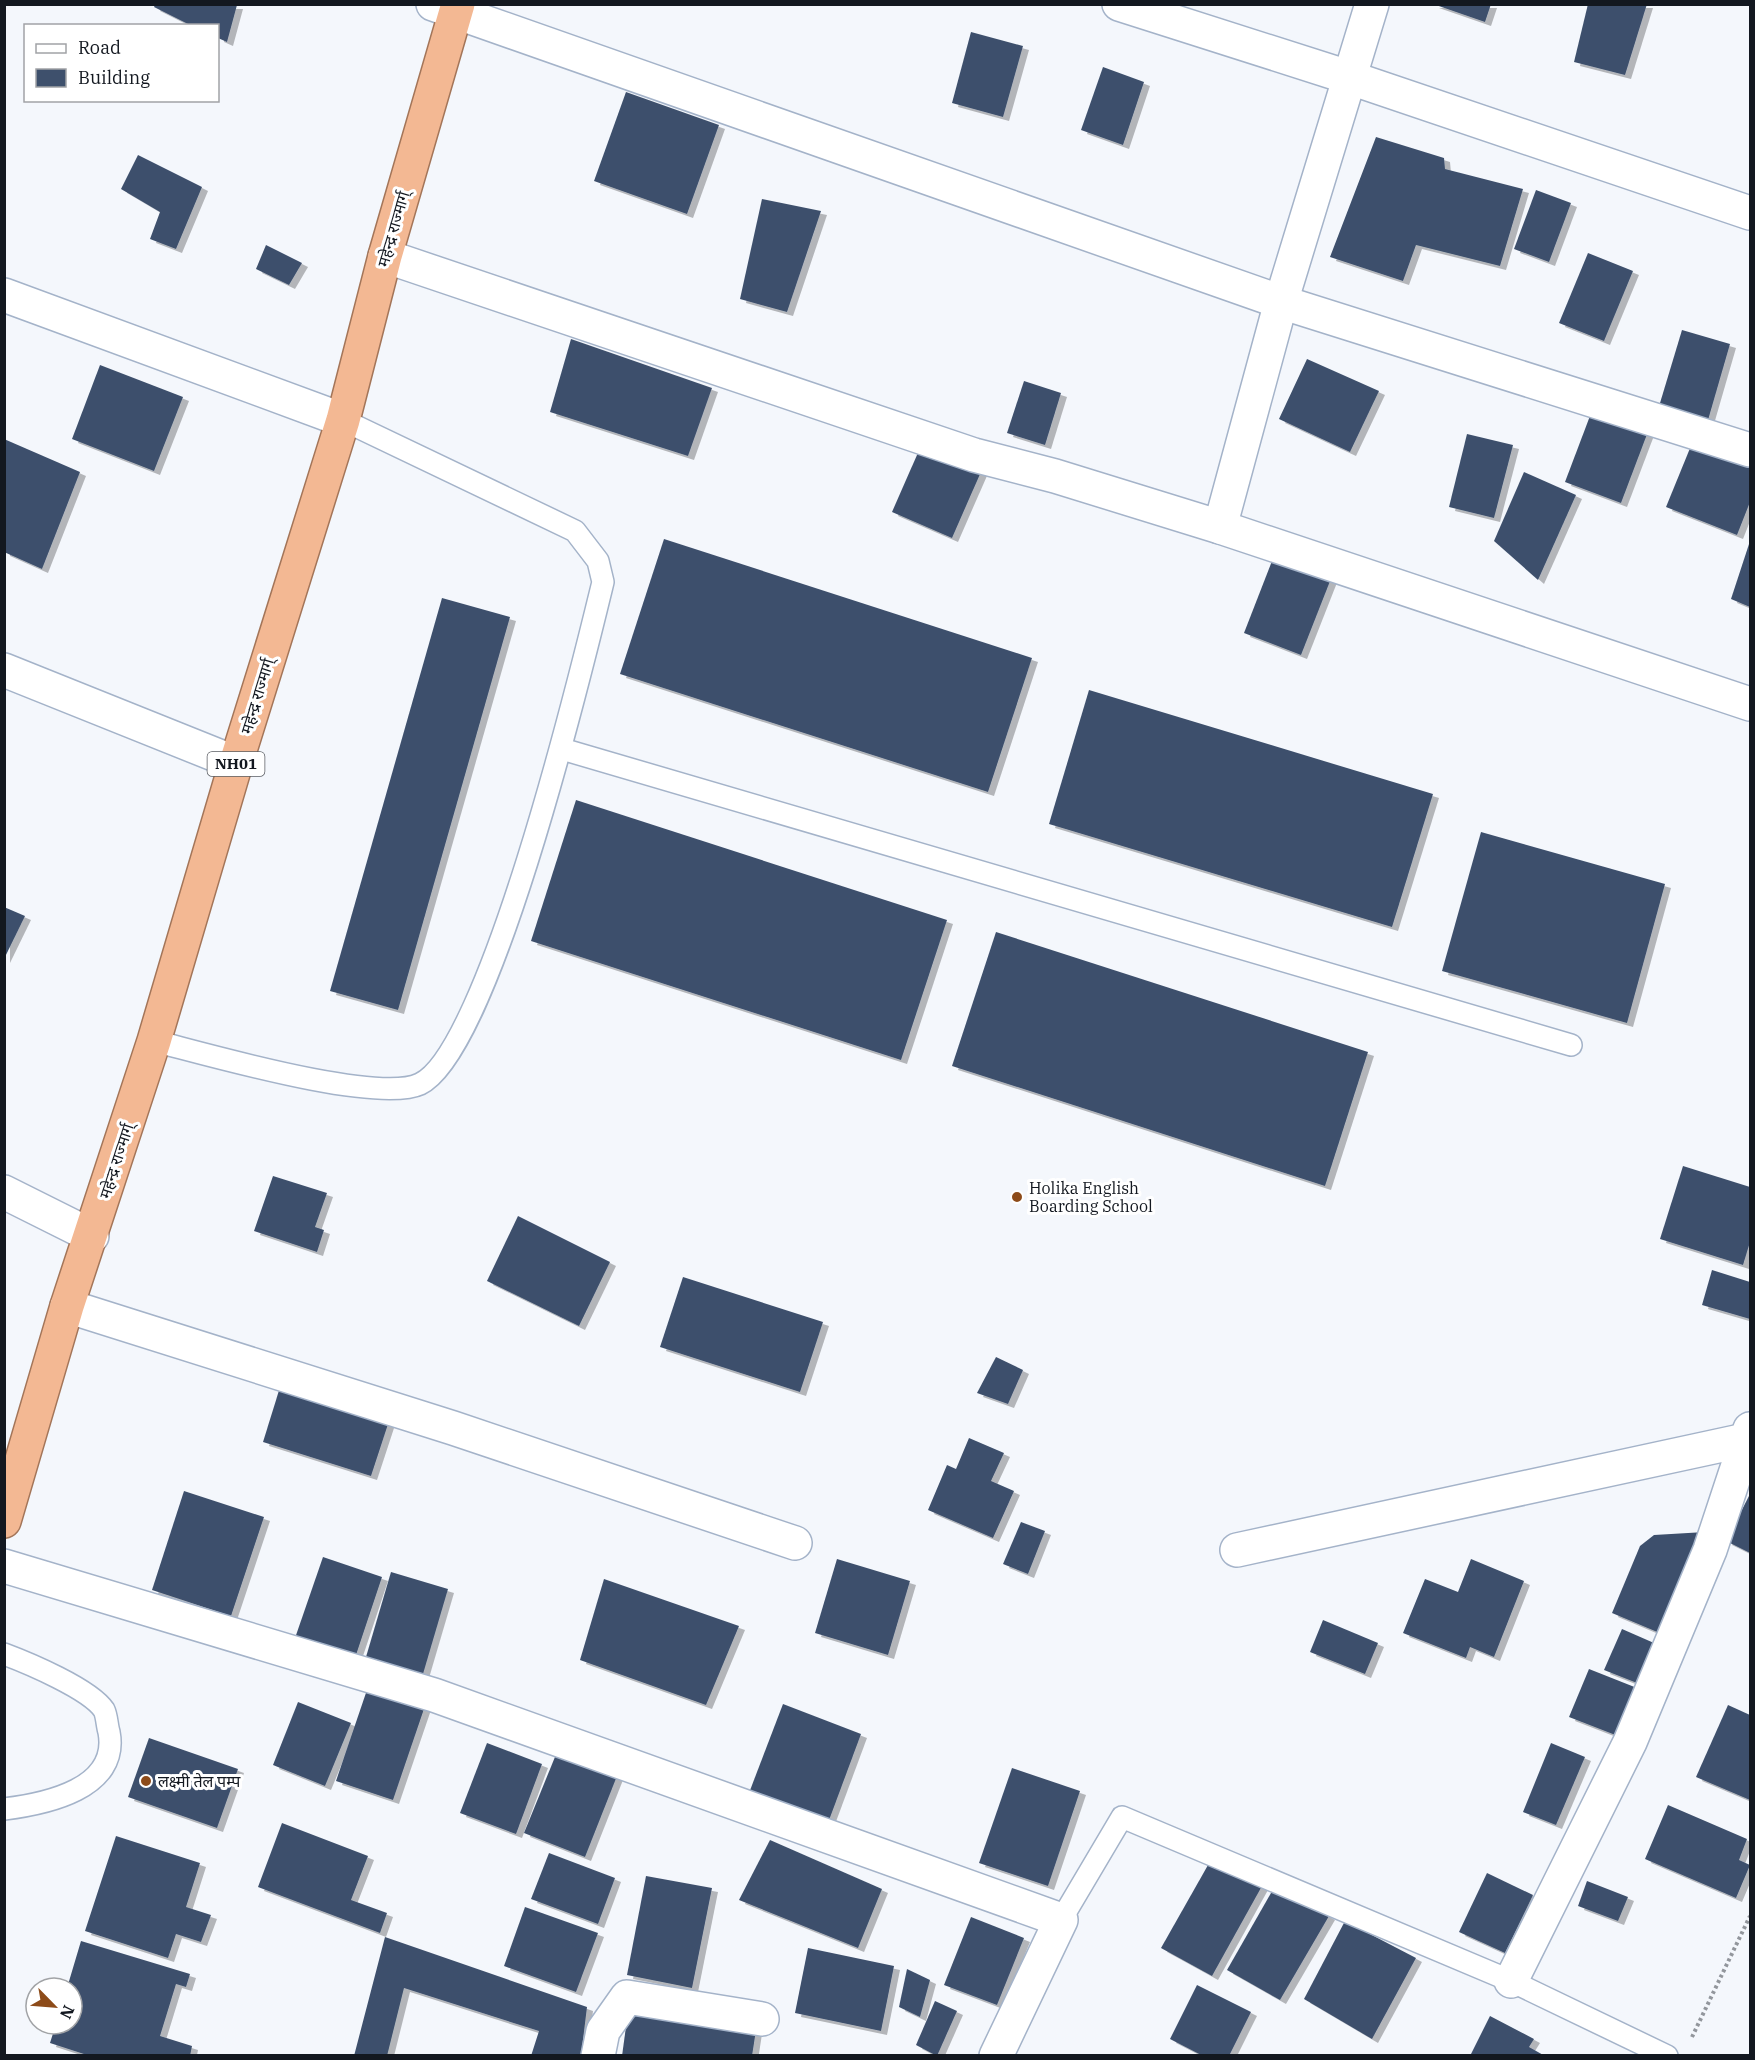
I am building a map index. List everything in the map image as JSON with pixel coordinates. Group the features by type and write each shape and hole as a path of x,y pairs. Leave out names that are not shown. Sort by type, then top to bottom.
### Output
{"highway":[{"name":"महेन्द्र राज्मार्ग्","path":"4,1521 67,1306 92,1236 154,1041 236,763 344,420 449,7"}],"street":[{"path":"1119,4 1351,78 1750,213"},
{"path":"1220,527 1281,303 1372,4"},
{"path":"449,7 1281,303 1750,450"},
{"path":"385,256 974,455 1055,476 1220,527 1750,704"},
{"path":"4,294 344,420"},
{"path":"4,670 236,763"},
{"path":"4,1192 92,1236"},
{"path":"67,1306 453,1428 795,1543"},
{"path":"1237,1550 1749,1436"},
{"path":"1511,1981 1630,1742 1710,1550 1749,1436"},
{"path":"4,1566 434,1695 1061,1920 996,2055"},
{"path":"598,2055 603,2031 627,1997 762,2019"}],"lane":[{"path":"154,1041 329,1083 398,1090 420,1084 437,1073 474,1007 520,886 562,749 603,582 598,561 575,531 344,420"},
{"path":"562,749 1571,1045"},
{"path":"4,1654 42,1668 95,1702 105,1711 111,1742 105,1765 99,1774 70,1794 52,1801 4,1809"},
{"path":"1061,1920 1122,1817 1511,1981 1667,2055"}],"path":[{"path":"1688,2045 1750,1916"}],"building":[{"path":"1433,4 1491,4 1485,22"},
{"path":"1588,4 1647,4 1625,75 1574,62"},
{"path":"155,5 237,5 227,42 219,38 219,24 188,24 154,7"},
{"path":"971,32 1023,46 1003,117 952,103"},
{"path":"1103,67 1144,82 1123,145 1081,130"},
{"path":"626,92 719,125 687,214 594,181"},
{"path":"1376,137 1444,158 1445,169 1523,189 1500,266 1416,245 1403,281 1330,257"},
{"path":"138,155 202,187 176,249 150,239 160,212 121,189"},
{"path":"1536,190 1571,203 1549,262 1514,249"},
{"path":"762,199 821,211 787,312 740,299"},
{"path":"266,245 302,263 289,285 256,269"},
{"path":"1588,253 1633,271 1604,341 1559,323"},
{"path":"1682,330 1730,344 1706,427 1657,413"},
{"path":"571,339 712,388 688,456 550,412"},
{"path":"1307,359 1379,391 1350,452 1279,419"},
{"path":"100,365 183,397 154,471 72,439"},
{"path":"1024,381 1061,393 1045,445 1007,433"},
{"path":"1593,408 1649,429 1621,503 1565,482"},
{"path":"931,423 991,449 952,538 892,512"},
{"path":"1467,434 1513,445 1494,518 1449,507"},
{"path":"1695,436 1750,459 1750,502 1737,535 1666,507"},
{"path":"4,439 80,472 42,569 4,552"},
{"path":"1524,472 1576,495 1538,580 1494,541"},
{"path":"664,539 1032,658 988,792 620,674"},
{"path":"1750,541 1750,607 1731,599"},
{"path":"1277,548 1334,571 1301,655 1244,633"},
{"path":"442,598 510,617 398,1010 330,991"},
{"path":"1089,690 1433,794 1392,927 1049,824"},
{"path":"576,800 947,920 901,1060 531,941"},
{"path":"1481,832 1665,884 1627,1023 1442,971"},
{"path":"4,907 25,916 4,959"},
{"path":"996,932 1368,1052 1325,1186 952,1066"},
{"path":"1683,1166 1750,1187 1750,1242 1743,1265 1660,1239"},
{"path":"273,1176 327,1193 315,1227 324,1230 317,1252 254,1231"},
{"path":"518,1216 610,1262 579,1326 487,1281"},
{"path":"1712,1270 1750,1282 1750,1319 1702,1305"},
{"path":"683,1277 823,1322 800,1392 660,1347"},
{"path":"996,1357 1023,1370 1008,1404 977,1393"},
{"path":"281,1384 390,1418 371,1476 263,1442"},
{"path":"969,1438 1004,1453 991,1481 1014,1491 993,1538 928,1510 947,1465 956,1469"},
{"path":"184,1491 264,1517 231,1616 152,1590"},
{"path":"1750,1494 1750,1553 1726,1541"},
{"path":"1021,1522 1045,1531 1028,1574 1003,1564"},
{"path":"1705,1532 1662,1634 1612,1613 1640,1546 1654,1535"},
{"path":"323,1557 382,1577 354,1661 294,1641"},
{"path":"837,1559 910,1581 888,1655 815,1633"},
{"path":"1471,1559 1524,1581 1494,1657 1470,1647 1466,1658 1403,1633 1425,1579 1458,1592"},
{"path":"391,1572 448,1589 423,1674 366,1657"},
{"path":"604,1579 739,1626 706,1705 580,1660"},
{"path":"1323,1620 1378,1643 1365,1674 1310,1652"},
{"path":"1622,1629 1654,1643 1637,1683 1604,1670"},
{"path":"1589,1669 1637,1688 1618,1736 1569,1717"},
{"path":"369,1684 426,1703 393,1800 336,1781"},
{"path":"298,1702 351,1723 325,1786 273,1765"},
{"path":"783,1704 861,1734 828,1823 749,1793"},
{"path":"1728,1705 1750,1715 1750,1800 1696,1777"},
{"path":"149,1738 238,1769 217,1828 128,1797"},
{"path":"487,1743 542,1764 516,1834 460,1813"},
{"path":"1551,1743 1585,1757 1556,1825 1523,1812"},
{"path":"557,1752 617,1776 585,1857 524,1833"},
{"path":"1012,1768 1080,1791 1048,1886 979,1863"},
{"path":"1668,1805 1747,1839 1739,1860 1750,1865 1736,1898 1645,1859"},
{"path":"282,1823 368,1856 351,1900 387,1913 380,1933 258,1887"},
{"path":"116,1836 200,1863 186,1907 211,1915 201,1942 176,1934 168,1958 85,1931"},
{"path":"770,1840 882,1889 858,1948 739,1900"},
{"path":"549,1853 615,1878 598,1924 531,1899"},
{"path":"1212,1858 1262,1886 1212,1976 1161,1948"},
{"path":"1487,1873 1533,1895 1505,1953 1459,1932"},
{"path":"646,1876 712,1888 692,1988 627,1975"},
{"path":"1587,1881 1628,1897 1618,1921 1578,1906"},
{"path":"1275,1886 1329,1916 1280,2000 1227,1970"},
{"path":"525,1907 598,1933 576,1992 504,1966"},
{"path":"971,1917 1024,1938 997,2005 944,1985"},
{"path":"1345,1921 1416,1958 1372,2039 1304,1999"},
{"path":"385,1937 587,2007 581,2056 531,2056 539,2031 404,1988 387,2056 354,2056"},
{"path":"81,1941 190,1974 186,1987 176,1984 160,2036 192,2046 190,2056 90,2056 50,2043 52,2036 84,2036 84,1976 71,1976"},
{"path":"808,1948 894,1966 881,2031 795,2013"},
{"path":"907,1969 930,1980 920,2017 899,2007"},
{"path":"1197,1985 1251,2012 1229,2056 1203,2056 1170,2039"},
{"path":"935,2001 957,2011 937,2056 916,2045"},
{"path":"628,2012 756,2030 752,2056 622,2056"},
{"path":"1490,2016 1534,2039 1529,2047 1545,2056 1470,2056"}],"place":[{"name":"Holika English Boarding School","path":"1017,1197"},
{"name":"लक्ष्मी तेल पम्प","path":"146,1781"}]}
